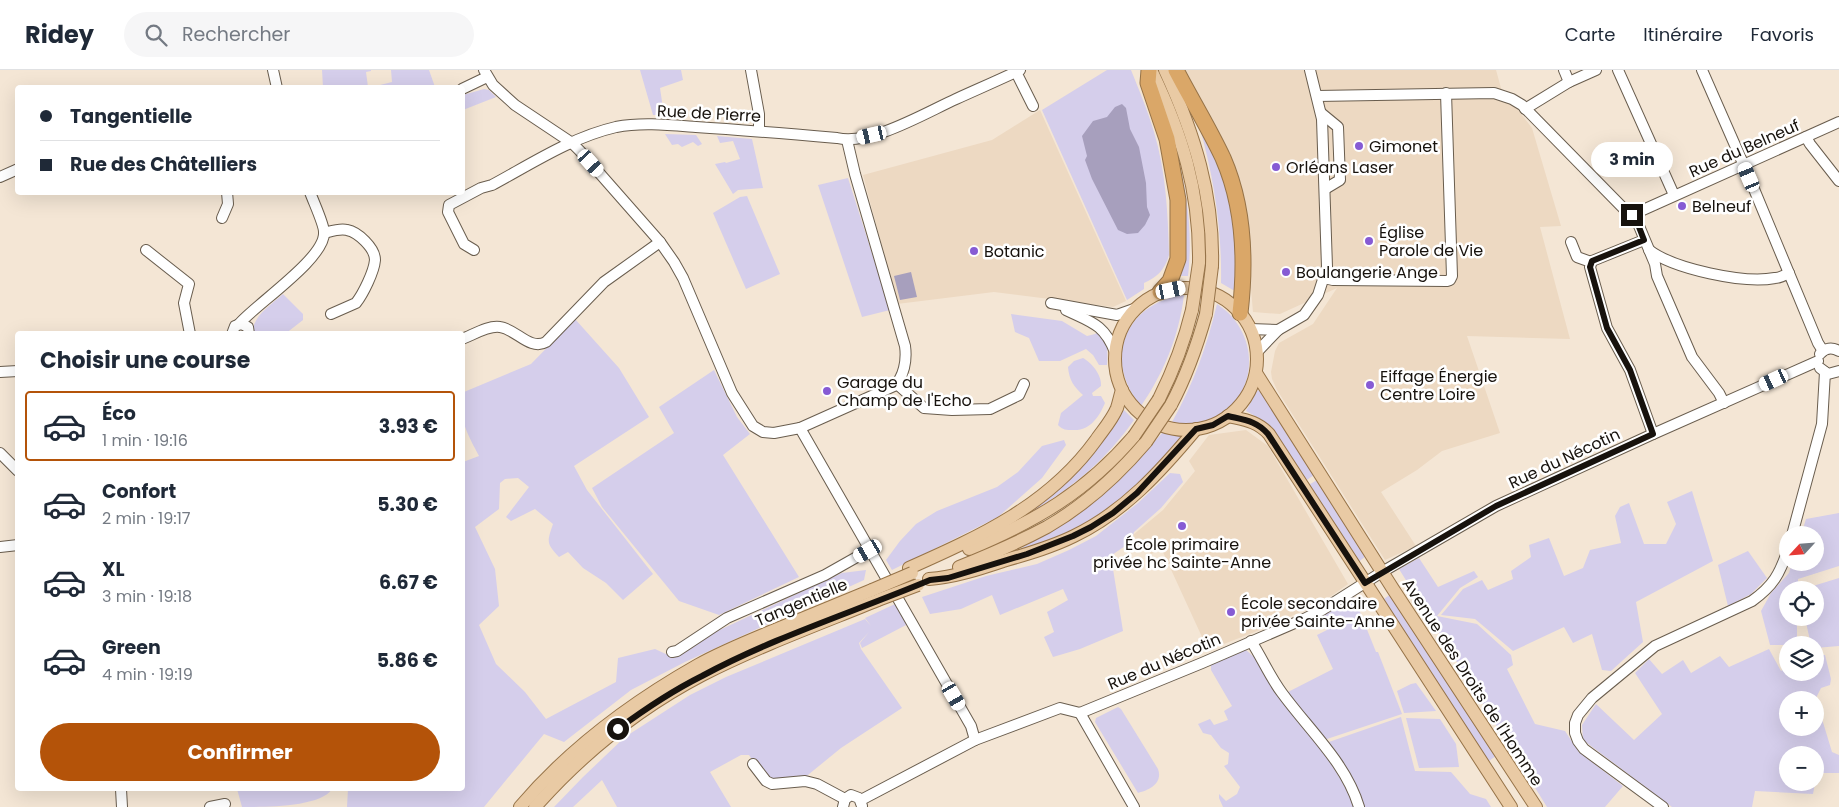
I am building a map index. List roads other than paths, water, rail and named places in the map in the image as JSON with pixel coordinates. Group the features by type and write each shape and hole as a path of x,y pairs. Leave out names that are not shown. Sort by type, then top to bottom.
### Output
{"highway":[{"path":"1150,70 1148,83 1167,139 1178,200 1178,259 1170,281 1160,292"},
{"path":"1176,70 1223,159 1231,181 1239,217 1243,261 1240,313"}],"main road":[{"path":"875,595 992,540 1053,508 1077,492 1116,457 1134,436 1159,399 1185,340 1192,310 1199,263 1199,233 1194,191 1184,148 1164,97 1150,70"},
{"path":"875,595 917,576 998,551 1048,526 1087,500 1108,483 1146,442 1162,421 1171,405 1195,353 1206,314 1212,266 1211,223 1204,174 1186,118 1165,70"},
{"path":"1182,288 1204,290 1224,298 1240,313 1250,329 1257,352 1256,373 1250,389 1241,404 1228,416 1213,425 1196,429 1174,429 1153,422 1135,408 1122,390 1115,365 1118,336 1134,309 1146,299 1160,292 1182,288"},
{"name":"Avenue des Droits de l'Homme","path":"1256,373 1382,572 1536,807"},
{"path":"917,576 1043,496 1089,450 1113,417 1122,390"},
{"path":"1228,416 1262,426 1268,434 1510,807"},
{"path":"917,576 948,578 1027,554 1091,527 1113,513 1137,493 1196,429"},
{"name":"Tangentielle","path":"520,807 595,733 626,709 698,664 742,644 875,595"},
{"name":"Tangentielle","path":"535,807 571,770 604,741 666,696 702,676 875,595"},
{"path":"1497,786 1514,775"}],"street":[{"path":"273,70 276,85"},
{"path":"751,70 759,114 759,131"},
{"path":"1257,352 1278,330 1304,315 1318,295 1324,278 1327,261 1321,113 1310,70"},
{"path":"1564,70 1569,82"},
{"path":"1525,109 1569,82 1596,70"},
{"path":"1618,70 1674,195"},
{"path":"1702,70 1823,351"},
{"path":"1018,71 1033,106"},
{"name":"Rue de Pierre","path":"474,250 464,244 448,212 449,204 481,188 492,185 572,143 615,127 662,125 759,131 847,140 872,135 897,126 1018,71"},
{"path":"465,87 485,73 515,105 572,143 620,194 660,242 683,278 732,393 753,426 763,432 784,432 800,428 886,390 896,384 905,366 905,346 847,140"},
{"path":"1317,96 1494,92 1512,99 1525,109 1628,213 1634,214 1655,264 1657,276 1692,357 1719,393 1724,404"},
{"path":"1324,278 1349,281 1450,280 1452,276 1446,93"},
{"path":"1321,113 1338,127 1340,180 1325,190"},
{"name":"Rue du Belneuf","path":"1634,214 1839,122"},
{"path":"1806,137 1839,181"},
{"path":"0,177 15,170"},
{"path":"222,218 228,204 227,195"},
{"path":"232,330 244,317 260,306 319,248 324,233 311,195"},
{"path":"324,233 341,229 351,230 371,248 375,259 366,284 356,303 332,314"},
{"path":"1571,242 1577,257 1591,262 1644,240"},
{"path":"465,338 497,326 510,329 534,345 540,345 546,342 604,282 660,242"},
{"path":"146,250 189,284 184,303 189,331"},
{"path":"1648,250 1674,263 1736,279 1774,279 1789,273"},
{"path":"1591,262 1590,267 1607,328 1630,370 1653,434"},
{"path":"1115,352 1106,333 1096,324 1051,303 1117,315 1134,309"},
{"path":"249,331 252,318 260,306"},
{"path":"232,330 246,325 249,331"},
{"path":"1250,329 1278,330"},
{"path":"1839,351 1830,348 1823,351 1818,361 1820,368 1825,372 1832,374 1839,371"},
{"name":"Rue du Nécotin","path":"863,802 976,740 1060,708 1080,712 1202,663 1322,610 1382,572 1496,506 1818,361"},
{"path":"0,372 15,371"},
{"path":"1794,526 1822,424 1825,372"},
{"path":"896,384 924,408 952,410 990,409 1019,395 1024,384"},
{"path":"800,428 971,726 976,740"},
{"path":"0,453 15,468"},
{"path":"0,547 15,545"},
{"path":"672,652 682,648 727,618 825,576 871,549"},
{"path":"1663,807 1584,749 1575,734 1578,715 1592,698 1648,651 1752,601 1766,591 1779,571"},
{"path":"1251,641 1282,692 1343,772 1356,796 1359,807"},
{"path":"1080,712 1134,807"},
{"path":"753,764 763,778 772,784 805,781 817,784 843,800 854,795 863,802"},
{"path":"121,791 122,807"},
{"path":"210,807 225,804"}],"place":[{"name":"Gimonet","path":"1359,146"},
{"name":"Orléans Laser","path":"1276,167"},
{"name":"Belneuf","path":"1682,206"},
{"name":"Église Parole de Vie","path":"1369,241"},
{"name":"Botanic","path":"974,251"},
{"name":"Boulangerie Ange","path":"1286,272"},
{"name":"Eiffage Énergie Centre Loire","path":"1370,385"},
{"name":"Garage du Champ de l'Echo","path":"827,391"},
{"name":"École primaire privée hc Sainte-Anne","path":"1182,526"},
{"name":"École secondaire privée Sainte-Anne","path":"1231,612"}]}
